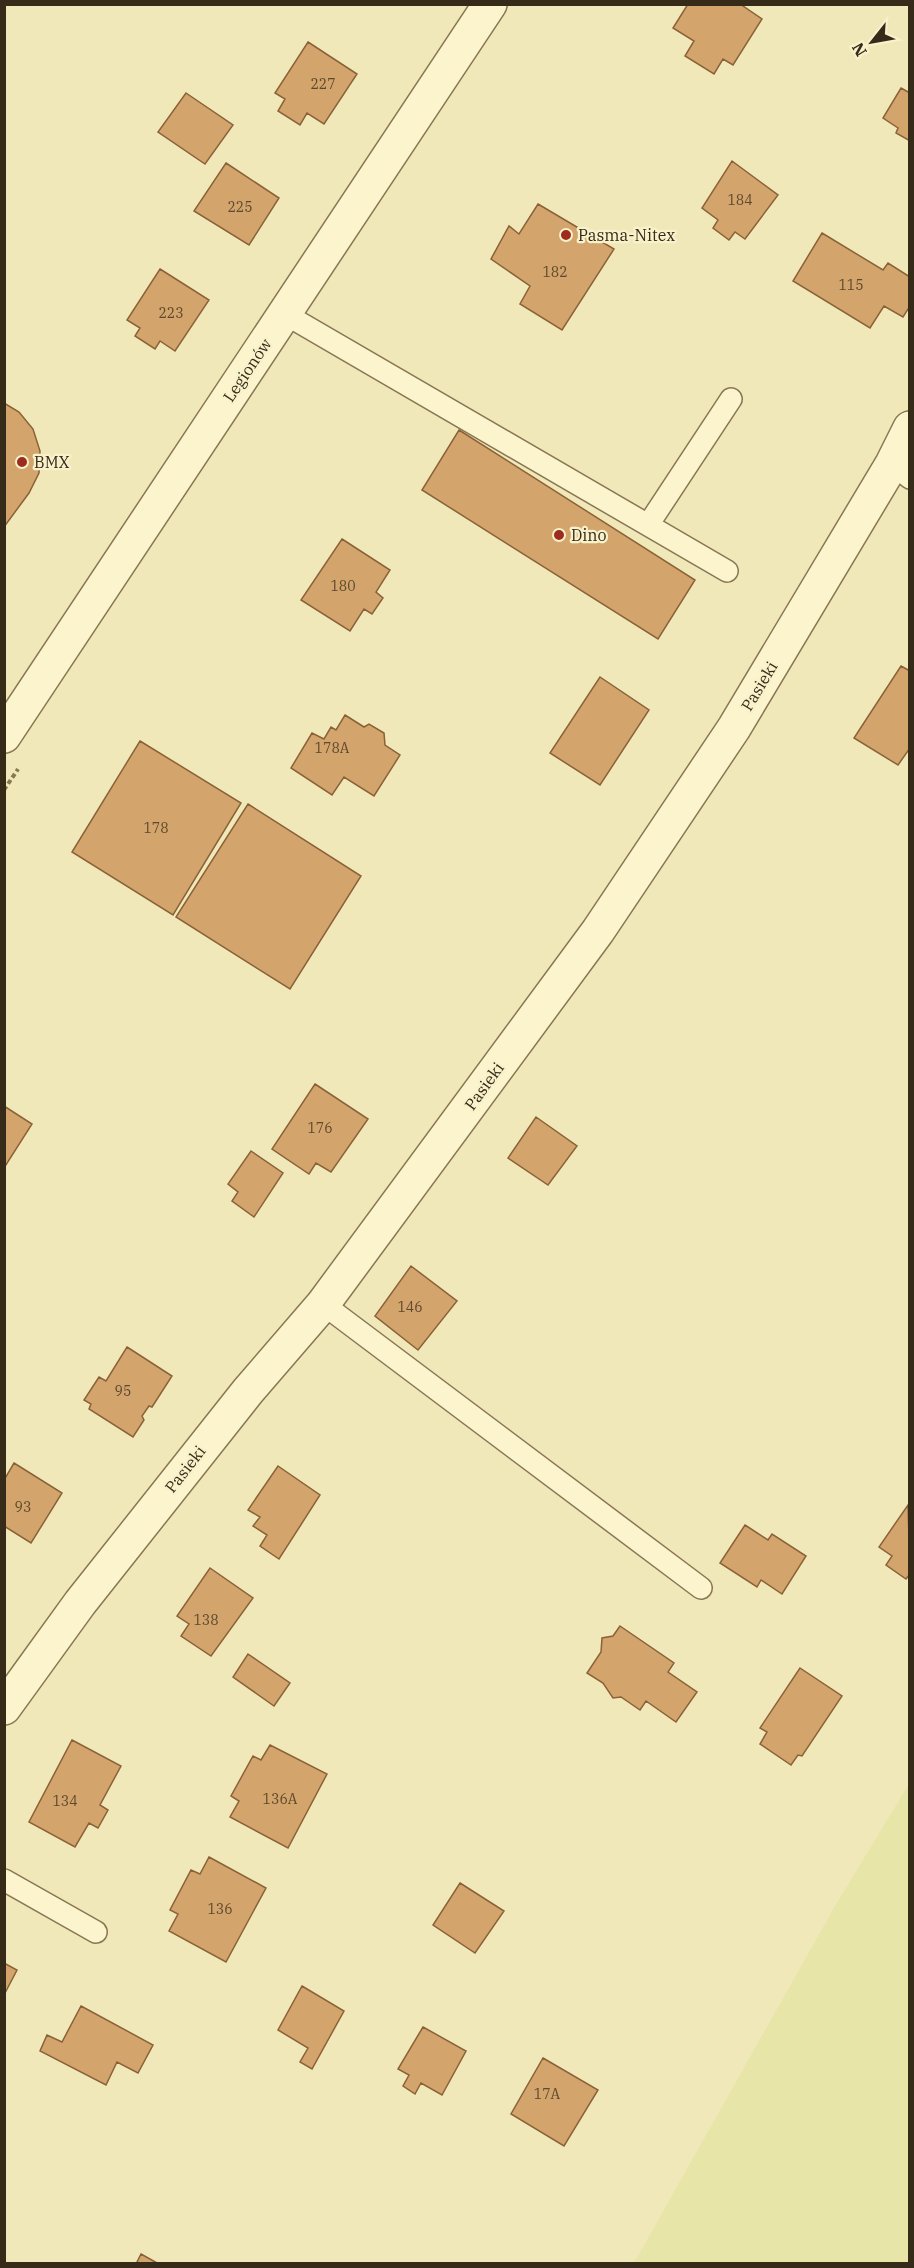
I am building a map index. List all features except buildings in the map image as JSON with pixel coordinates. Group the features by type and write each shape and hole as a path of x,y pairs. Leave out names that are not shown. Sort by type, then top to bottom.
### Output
{"street":[{"name":"Legionów","path":"4,736 490,4"},
{"name":"Pasieki","path":"4,1708 94,1584 248,1391 323,1304 598,931 734,728 901,471 909,428"}],"lane":[{"path":"285,314 727,571"},
{"path":"648,525 731,399"},
{"path":"323,1304 701,1588"},
{"path":"4,1880 96,1932"}],"shaded area":[{"path":"909,1784 909,2263 634,2263 835,1906"}],"place":[{"name":"Pasma-Nitex","path":"566,235"},
{"name":"BMX","path":"22,462"},
{"name":"Dino","path":"559,535"}]}
